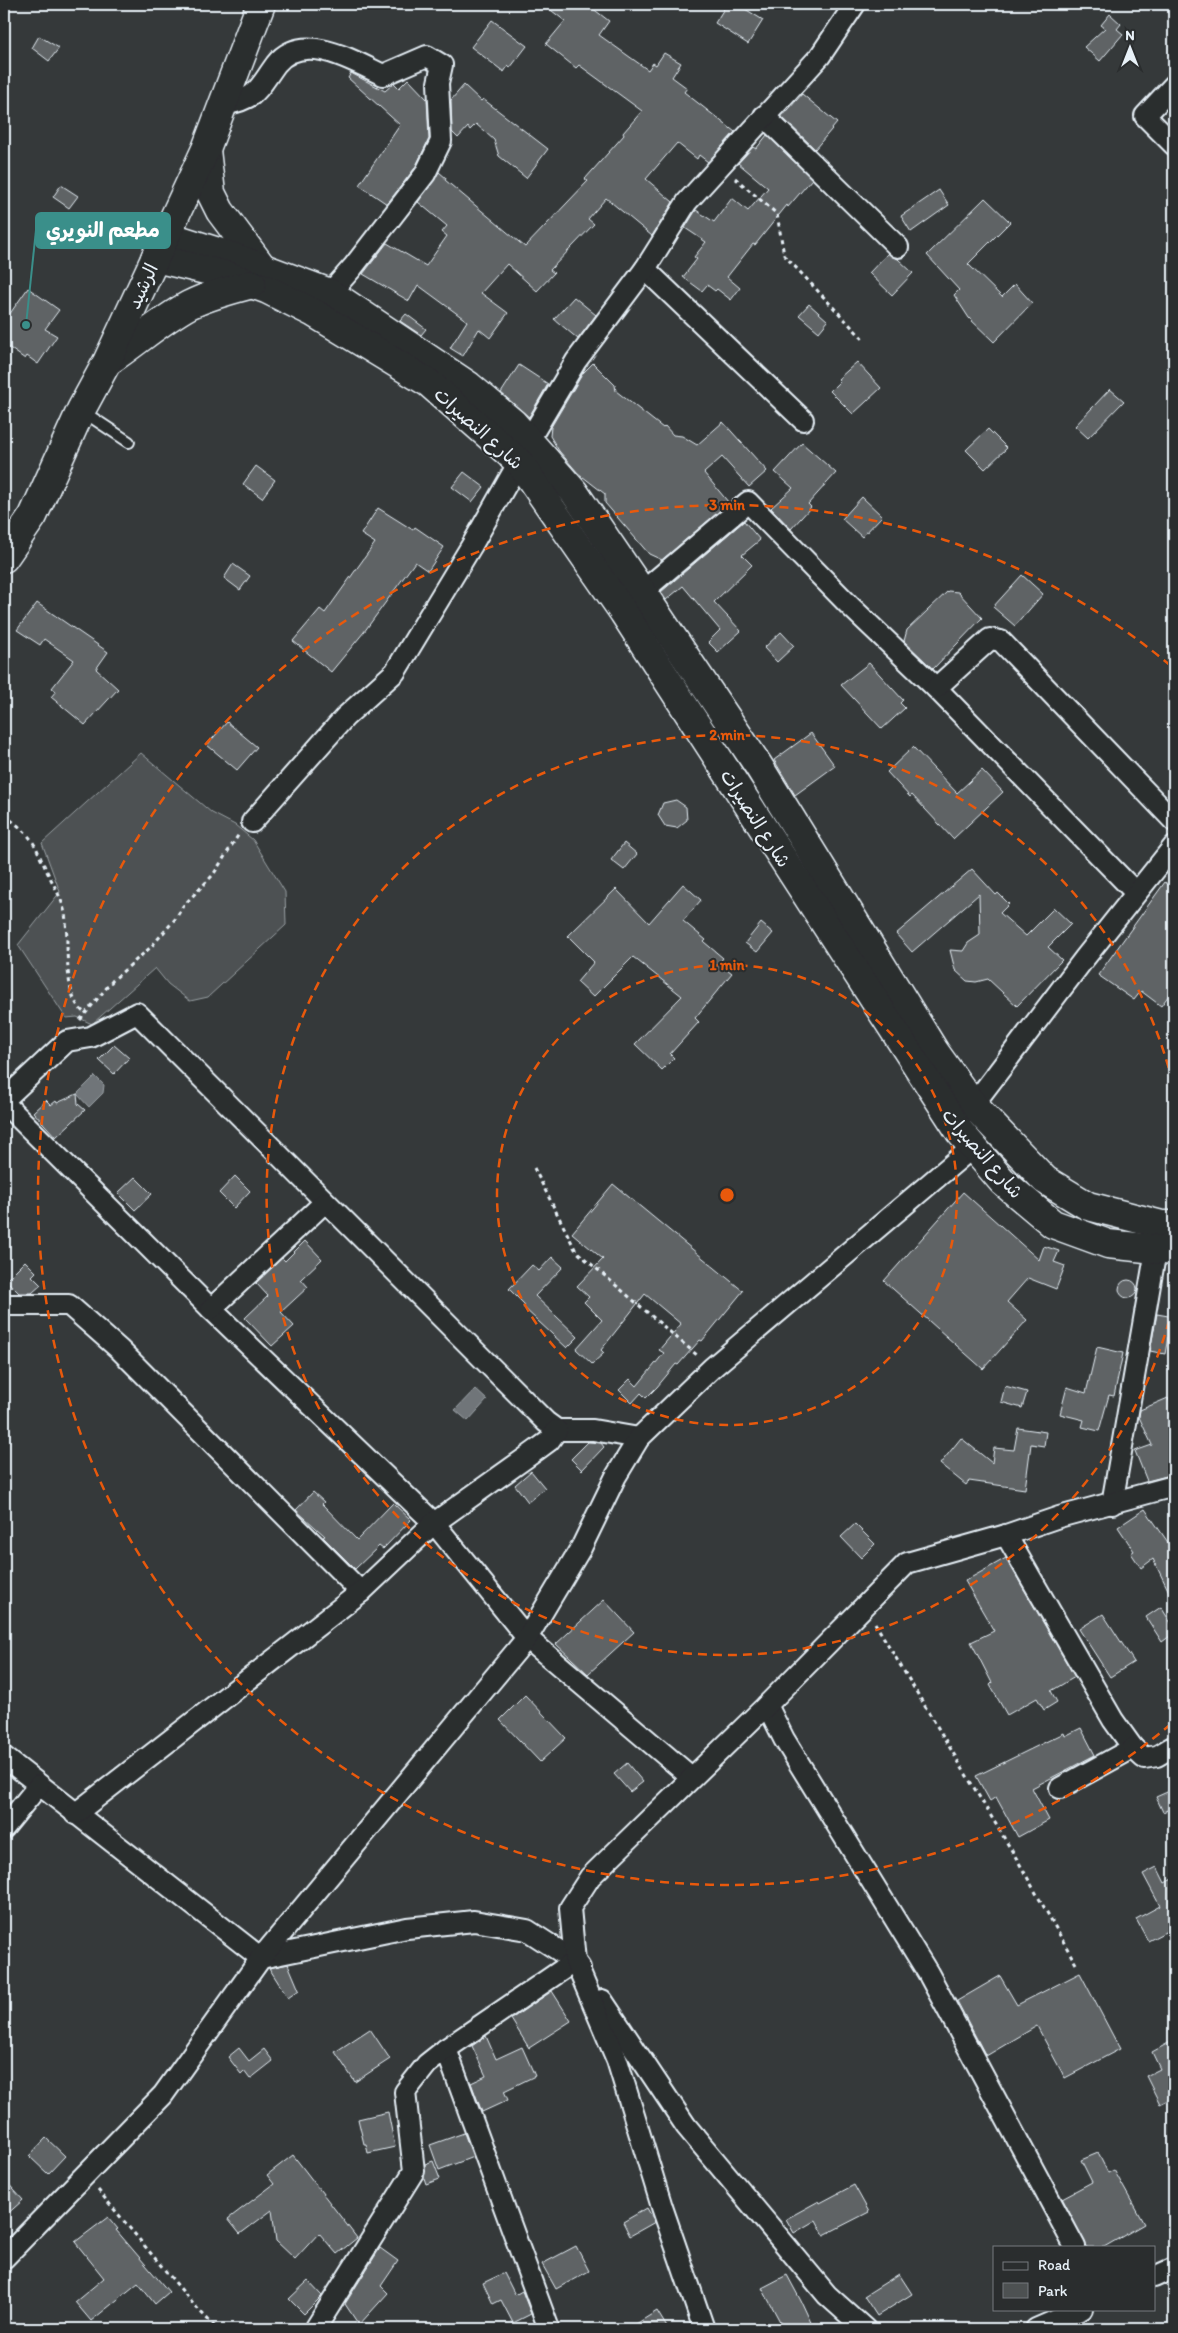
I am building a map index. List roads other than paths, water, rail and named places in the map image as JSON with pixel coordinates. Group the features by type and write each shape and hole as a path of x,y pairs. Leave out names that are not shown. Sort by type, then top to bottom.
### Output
{"main road":[{"name":"الرشيد","path":"4,558 33,516 81,410 107,362 206,149 261,4"},
{"path":"107,362 158,324 190,305 257,276 210,192 206,149"},
{"name":"شارع النصيرات","path":"160,246 257,276 330,293 469,386 513,423 524,451 624,613 945,1111 1003,1182 1053,1224 1108,1244 1165,1250"},
{"name":"شارع النصيرات","path":"257,276 266,289 314,313 429,383 524,451 574,492 758,765 935,1052 973,1106 1045,1180 1088,1206 1162,1225 1174,1225"}],"street":[{"path":"252,822 345,717 395,672 472,545 576,361 645,269 687,202 722,166 764,116 820,56 855,4"},
{"path":"224,104 244,101 257,92 278,62 291,52 312,48 342,55 382,74 427,56 442,65 438,83 441,141 425,174 353,267 330,293"},
{"path":"1174,85 1145,116 1174,145"},
{"path":"764,116 898,247"},
{"path":"645,269 803,420"},
{"path":"642,592 748,502 850,606 936,688 1136,893"},
{"path":"936,688 990,639 1001,640 1174,821"},
{"path":"973,1106 1174,846"},
{"path":"639,1438 593,1430 557,1430 546,1422 137,1013 91,1037 67,1041 4,1101 211,1309 434,1523 527,1638 691,1777"},
{"path":"4,2258 163,2095 261,1958 527,1638 582,1546 616,1476 639,1438 712,1368 974,1146"},
{"path":"211,1309 325,1202"},
{"path":"1112,1504 1165,1250"},
{"path":"4,1303 6,1305 69,1305 127,1357 361,1592"},
{"path":"75,1814 361,1592 434,1523 549,1441 557,1430"},
{"path":"704,2329 662,2207 617,2060 575,1961 570,1908 590,1877 767,1705 906,1563 1006,1535 1059,1516 1112,1504 1174,1486"},
{"path":"1006,1535 1113,1720 1133,1748 1144,1758 1158,1756 1174,1746"},
{"path":"767,1705 784,1739 928,1973 1074,2246"},
{"path":"1060,1788 1133,1748"},
{"path":"4,1757 261,1958 407,1928 474,1921 527,1930 575,1961 686,2126 827,2295 865,2329"},
{"path":"4,1828 39,1785"},
{"path":"315,2329 414,2172 406,2092 427,2064 446,2049 575,1961"},
{"path":"446,2049 549,2329"},
{"path":"1156,2276 1174,2268"},
{"path":"1036,2329 1080,2310"}],"lane":[{"path":"81,410 128,442"}],"place":[{"name":"مطعم النويري","path":"26,325"}]}
